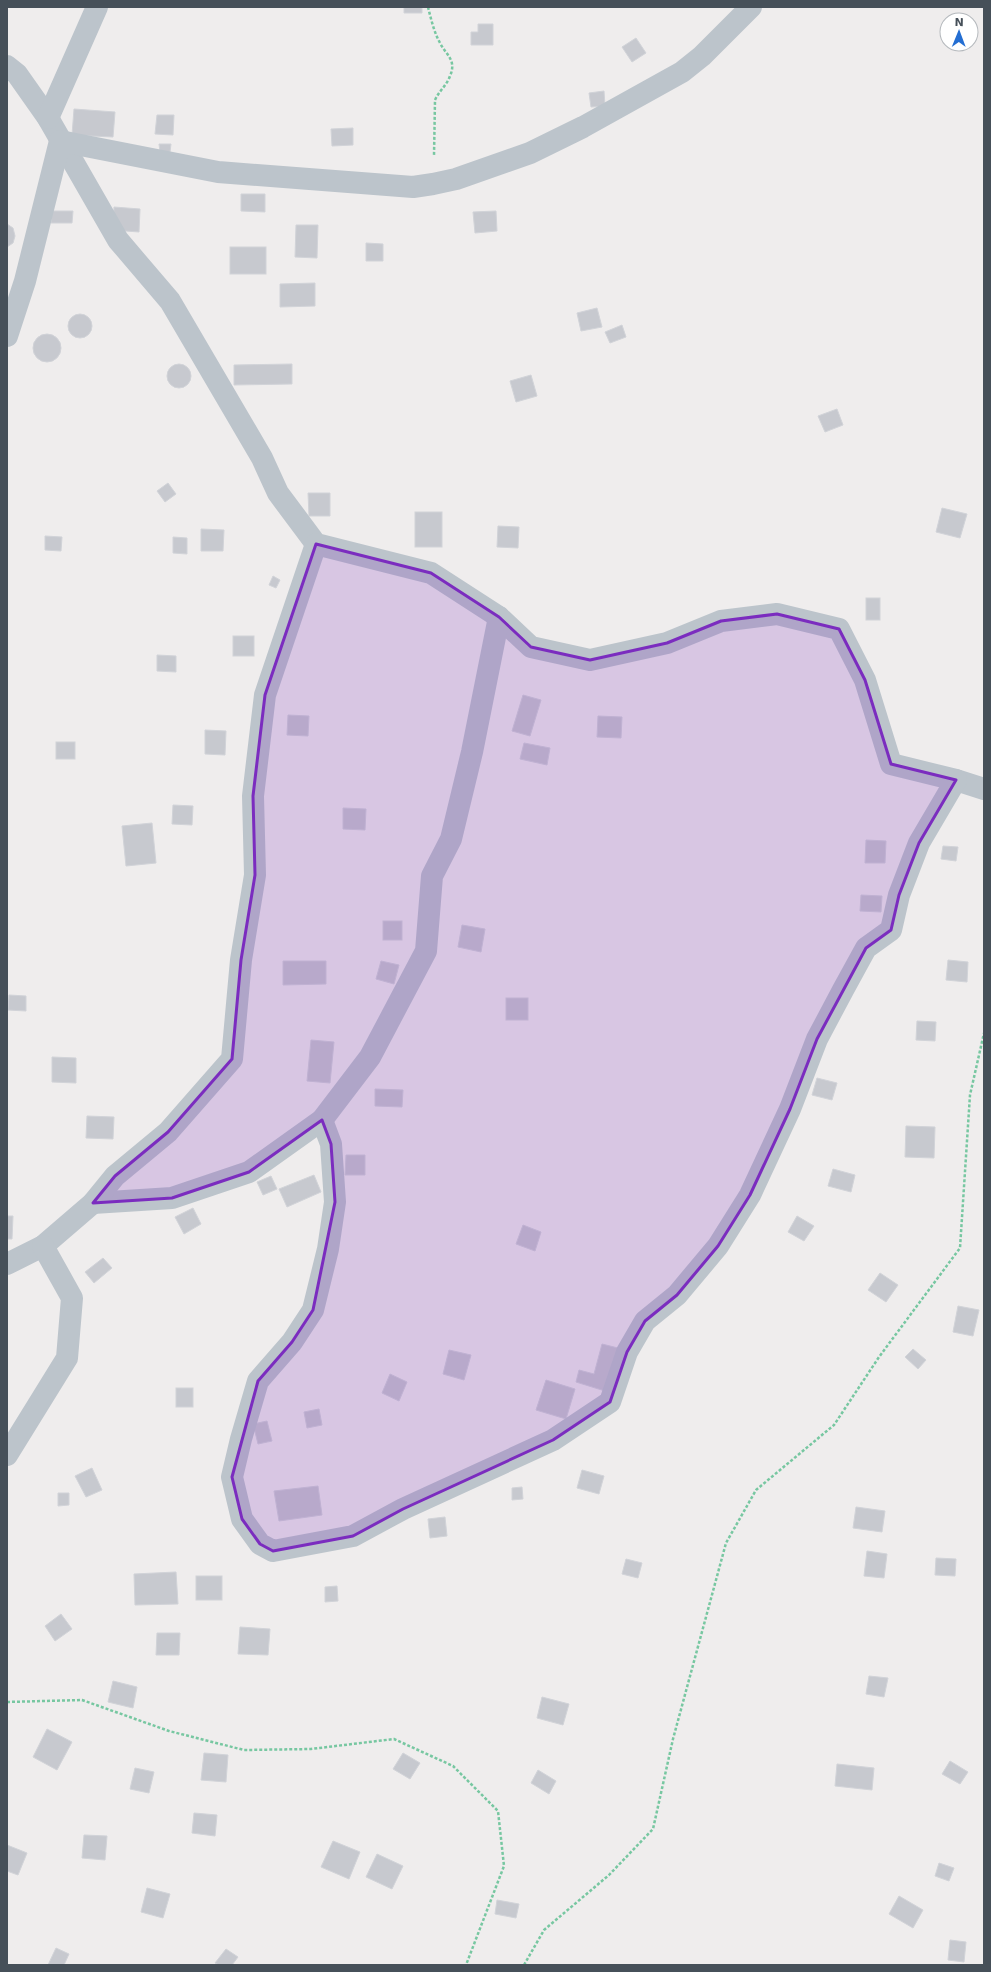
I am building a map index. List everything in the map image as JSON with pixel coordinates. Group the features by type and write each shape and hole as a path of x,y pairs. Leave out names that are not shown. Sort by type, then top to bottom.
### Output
{"street":[{"path":"48,118 96,7"},
{"path":"60,141 218,172 413,187 433,184 456,179 530,152 584,127 682,72 702,56 751,7"},
{"path":"7,66 16,74 48,118 118,240 170,300 262,458 278,493 316,544 431,573 499,617 531,647 590,660 667,642 721,621 777,614 839,629 865,680 891,764 956,780 984,789"},
{"path":"7,336 25,281 60,141"},
{"path":"7,1264 43,1246 93,1203 115,1176 168,1132 232,1059 241,960 255,875 254,796 264,695 316,544"},
{"path":"93,1203 172,1198 250,1172 322,1120 370,1057 426,950 432,876 451,839 472,752 499,617"},
{"path":"322,1120 331,1144 335,1202 328,1249 313,1310 292,1342 258,1380 232,1477 242,1518 260,1544 273,1551 353,1536 402,1510 553,1440 610,1402 627,1352 646,1321 677,1295 718,1246 750,1195 790,1109 817,1039 866,948 891,930 899,895 919,843 956,780"},
{"path":"7,1455 67,1358 72,1298 43,1246"}],"path":[{"path":"428,7 440,44 449,54 453,62 450,77 438,93 435,100 433,184"},
{"path":"524,1965 544,1930 609,1875 653,1829 673,1739 726,1544 756,1490 834,1425 879,1357 960,1248 970,1095 984,1033"},
{"path":"7,1702 82,1700 169,1731 244,1750 311,1749 394,1739 453,1766 498,1811 504,1866 466,1965"}],"highlighted area":[{"path":"316,544 431,573 499,617 531,647 590,660 667,643 721,621 777,614 839,629 865,680 891,764 956,780 919,843 899,895 891,930 866,948 817,1039 790,1109 750,1195 718,1246 677,1295 645,1321 627,1352 610,1402 553,1440 403,1509 353,1536 273,1551 260,1544 242,1519 232,1477 258,1381 292,1342 313,1310 335,1202 331,1144 322,1120 249,1172 172,1198 93,1203 115,1176 168,1132 232,1059 241,960 255,875 253,796 265,695"}],"building":[{"path":"404,7 422,7 422,13 404,13"},
{"path":"478,24 493,24 493,45 471,45 471,32 478,32"},
{"path":"636,38 646,53 632,62 622,47"},
{"path":"604,91 605,106 591,107 589,93"},
{"path":"74,109 115,112 113,137 72,135"},
{"path":"157,115 174,115 173,135 155,134"},
{"path":"353,128 353,145 332,146 331,129"},
{"path":"159,144 171,144 170,152 160,152"},
{"path":"241,194 265,194 265,212 241,211"},
{"path":"114,207 140,209 139,232 113,230"},
{"path":"52,211 73,211 72,223 51,223"},
{"path":"496,211 497,231 475,233 473,212"},
{"path":"7,224 13,228 15,236 13,243 7,247"},
{"path":"296,225 318,225 317,258 295,257"},
{"path":"366,243 383,244 383,261 366,261"},
{"path":"230,247 266,247 266,274 230,274"},
{"path":"315,283 315,306 280,307 280,284"},
{"path":"597,308 602,327 581,331 577,313"},
{"path":"80,314 89,317 92,326 89,335 80,338 71,335 68,326 71,317"},
{"path":"622,325 626,337 610,343 605,332"},
{"path":"47,334 57,338 61,348 57,358 47,362 37,358 33,348 37,338"},
{"path":"179,364 184,365 190,371 190,381 184,387 179,388 174,387 168,381 167,376 168,371 174,365"},
{"path":"292,364 292,384 234,385 234,365"},
{"path":"531,375 537,396 516,402 510,381"},
{"path":"837,409 843,425 825,432 818,416"},
{"path":"168,483 176,494 165,502 157,491"},
{"path":"308,493 330,493 330,516 309,516"},
{"path":"942,508 967,514 960,538 936,532"},
{"path":"415,512 442,512 442,547 415,547"},
{"path":"498,526 519,527 518,548 497,547"},
{"path":"201,529 224,530 223,551 201,551"},
{"path":"45,536 62,537 61,551 45,550"},
{"path":"173,537 187,538 187,554 173,553"},
{"path":"273,576 280,580 276,588 269,585"},
{"path":"866,598 880,598 880,620 866,620"},
{"path":"233,636 254,636 254,656 233,656"},
{"path":"157,655 176,656 176,672 157,671"},
{"path":"523,695 541,700 530,736 512,731"},
{"path":"288,715 309,716 308,736 287,735"},
{"path":"598,716 622,717 621,738 597,737"},
{"path":"205,730 226,731 225,755 205,754"},
{"path":"56,742 75,742 75,759 56,759"},
{"path":"524,743 550,748 547,765 520,759"},
{"path":"173,805 193,806 192,825 172,824"},
{"path":"343,808 366,809 365,830 343,829"},
{"path":"152,823 156,863 126,866 122,826"},
{"path":"866,840 886,841 885,863 865,863"},
{"path":"943,846 958,847 956,861 941,859"},
{"path":"861,895 882,896 881,912 860,911"},
{"path":"383,921 402,921 402,940 383,940"},
{"path":"462,925 485,929 481,952 458,947"},
{"path":"948,960 968,962 967,982 946,980"},
{"path":"283,961 326,961 326,984 283,985"},
{"path":"381,961 399,965 394,984 376,979"},
{"path":"9,995 26,996 26,1011 8,1010"},
{"path":"506,998 528,998 528,1020 506,1020"},
{"path":"917,1021 936,1022 935,1041 916,1040"},
{"path":"311,1040 334,1042 330,1083 307,1081"},
{"path":"52,1057 76,1058 76,1083 52,1082"},
{"path":"817,1078 837,1083 832,1100 812,1095"},
{"path":"375,1089 403,1090 402,1107 375,1106"},
{"path":"87,1116 114,1117 113,1139 86,1138"},
{"path":"906,1126 935,1127 934,1158 905,1157"},
{"path":"346,1155 365,1155 365,1175 345,1175"},
{"path":"833,1169 855,1175 851,1192 828,1186"},
{"path":"314,1175 321,1192 287,1207 279,1189"},
{"path":"271,1176 277,1189 263,1195 257,1182"},
{"path":"193,1208 201,1224 184,1234 175,1217"},
{"path":"7,1216 13,1216 12,1239 7,1239"},
{"path":"797,1216 814,1226 804,1241 788,1232"},
{"path":"523,1225 541,1232 535,1251 516,1244"},
{"path":"103,1258 112,1268 94,1283 85,1272"},
{"path":"880,1273 898,1285 886,1302 868,1290"},
{"path":"958,1306 979,1310 973,1336 953,1332"},
{"path":"602,1344 618,1348 605,1391 576,1382 579,1370 594,1374"},
{"path":"913,1349 926,1360 918,1369 905,1357"},
{"path":"449,1350 471,1355 464,1380 443,1374"},
{"path":"390,1374 407,1382 399,1401 382,1393"},
{"path":"546,1380 575,1389 566,1419 536,1410"},
{"path":"176,1388 193,1388 193,1407 176,1407"},
{"path":"319,1409 322,1425 307,1428 304,1412"},
{"path":"267,1421 272,1441 258,1444 253,1424"},
{"path":"92,1468 102,1490 86,1497 75,1476"},
{"path":"582,1470 604,1476 599,1494 577,1488"},
{"path":"318,1486 322,1515 279,1521 274,1491"},
{"path":"522,1487 523,1499 512,1500 512,1488"},
{"path":"58,1493 69,1493 69,1505 58,1506"},
{"path":"856,1507 885,1511 882,1532 853,1528"},
{"path":"445,1517 447,1536 430,1538 428,1519"},
{"path":"867,1551 887,1554 884,1578 864,1576"},
{"path":"936,1558 956,1559 955,1576 935,1575"},
{"path":"626,1559 642,1563 638,1578 622,1574"},
{"path":"176,1572 178,1604 135,1605 134,1574"},
{"path":"196,1576 222,1576 222,1600 196,1600"},
{"path":"337,1586 338,1601 325,1602 325,1587"},
{"path":"61,1614 72,1629 55,1641 45,1626"},
{"path":"240,1627 270,1629 268,1655 238,1654"},
{"path":"157,1633 180,1633 179,1655 156,1655"},
{"path":"869,1676 888,1678 884,1697 866,1694"},
{"path":"113,1681 137,1687 133,1708 108,1702"},
{"path":"542,1697 569,1704 563,1725 537,1718"},
{"path":"47,1729 72,1742 57,1770 33,1757"},
{"path":"204,1753 228,1755 226,1782 201,1780"},
{"path":"403,1753 420,1763 410,1779 393,1769"},
{"path":"950,1761 968,1772 960,1784 942,1774"},
{"path":"837,1764 874,1768 872,1790 835,1786"},
{"path":"135,1768 154,1772 149,1793 130,1789"},
{"path":"538,1770 556,1781 549,1794 531,1783"},
{"path":"194,1813 217,1815 215,1836 192,1833"},
{"path":"84,1835 107,1836 105,1860 82,1858"},
{"path":"333,1841 360,1852 349,1879 321,1867"},
{"path":"7,1845 27,1853 18,1875 7,1871"},
{"path":"377,1854 403,1866 392,1889 366,1877"},
{"path":"939,1863 954,1868 949,1881 935,1876"},
{"path":"147,1888 170,1894 163,1918 141,1912"},
{"path":"899,1896 923,1910 913,1928 889,1914"},
{"path":"497,1900 519,1904 516,1918 495,1914"},
{"path":"950,1940 966,1942 964,1962 948,1960"},
{"path":"56,1948 69,1954 64,1965 48,1965"},
{"path":"226,1949 238,1957 232,1965 219,1965 215,1963"}]}
